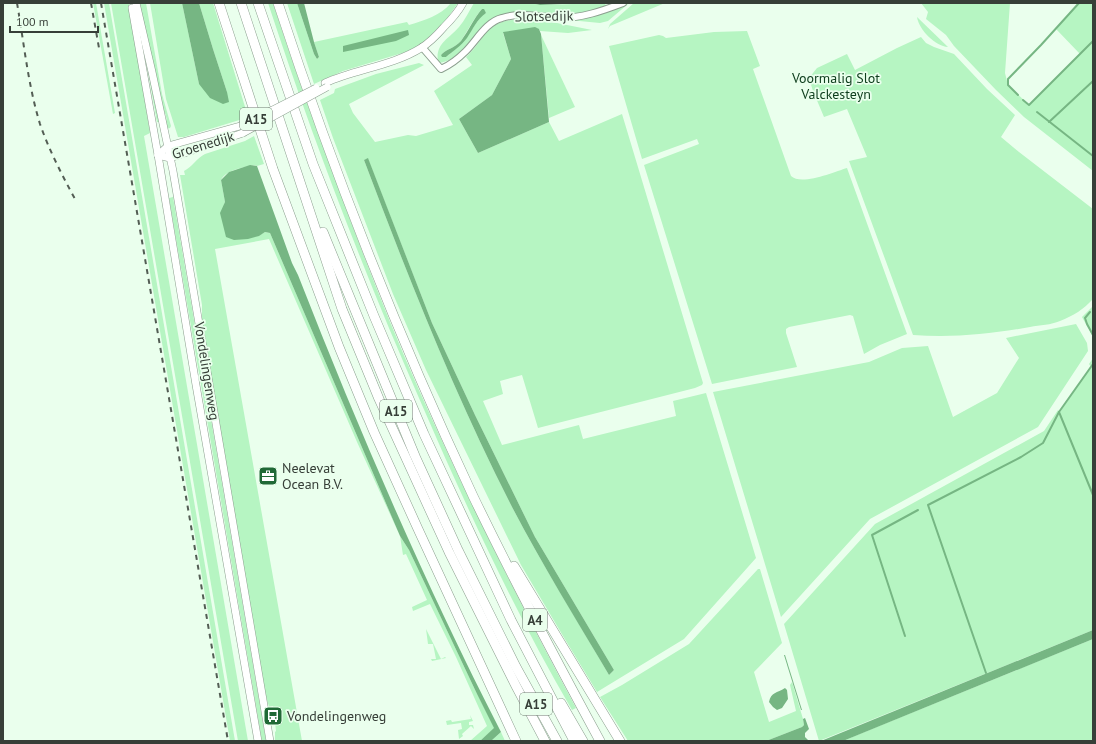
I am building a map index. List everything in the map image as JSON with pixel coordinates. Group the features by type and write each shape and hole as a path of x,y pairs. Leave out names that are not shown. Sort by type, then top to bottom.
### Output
{"highway":[{"name":"A15","path":"219,3 273,169 339,347 374,432 516,741"},
{"name":"A15","path":"241,3 342,309 379,399 449,552 545,741"},
{"name":"A15","path":"258,3 313,164 374,316 424,434 511,620 574,741"},
{"name":"A15","path":"278,3 319,122 374,268 474,498 620,741"},
{"name":"A15","path":"289,149 415,456 458,550 512,660 557,741"},
{"name":"A4","path":"474,498 544,637 600,741"},
{"name":"A4","path":"511,620 583,741"}],"main road":[{"name":"Vondelingenweg","path":"131,3 258,741"},
{"name":"Vondelingenweg","path":"136,3 168,146 270,741"},
{"name":"Groenedijk","path":"158,154 168,146 240,126 345,76 408,55 422,47 447,24 463,3"},
{"name":"Groenedijk","path":"158,154 170,158 243,133 326,85"},
{"path":"165,133 173,139 183,142"}],"street":[{"name":"Slotsedijk","path":"422,47 441,69 467,51 481,33 495,21 502,18 520,16 561,18 575,17 594,14 623,3"}],"green space":[{"path":"93,3 96,3 115,113 113,114"},
{"path":"104,3 109,3 235,741 230,741"},
{"path":"111,3 129,3 150,133 144,136 248,741 238,741"},
{"path":"139,3 146,3 162,94 171,126 167,129 165,125 165,112 162,109"},
{"path":"150,3 182,3 199,84 227,92 199,3 213,3 246,110 244,112 246,118 184,137 178,137 166,99"},
{"path":"268,3 273,3 301,87 342,198 407,363 475,511 514,590 576,708 572,710 531,636 492,560 439,444 380,306 340,206"},
{"path":"287,3 297,3 317,59 319,57 314,42 407,22 409,25 437,14 451,3 458,3 446,20 423,43 409,51 343,71 314,84"},
{"path":"474,3 531,3 540,5 605,3 606,7 587,14 498,17 463,52 446,61 438,63 438,51 440,46 461,24","holes":["482,9 486,13 482,15 466,38 457,47 446,57 441,55 461,41"]},
{"path":"628,3 608,21 600,23 569,20 599,13"},
{"path":"634,3 665,3 610,26 608,29 610,24"},
{"path":"921,3 1010,3 1005,73 1008,85 1029,105 1080,54 1056,29 1079,3 1093,3 1093,171 1024,117 996,90 954,46 946,35 926,19 928,12"},
{"path":"917,17 948,47 938,44 928,36 918,22"},
{"path":"512,20 557,23 592,30 568,33 540,31 539,29 503,33 511,59 492,95 459,119 478,153 549,122 559,141 622,114 703,383 695,388 538,428 522,375 500,381 503,394 483,401 502,445 579,425 583,439 676,416 673,401 706,393 756,558 684,639 597,692 521,565 426,370 393,294 333,138 320,100 334,93 335,89 376,74 419,63 424,65 349,104 353,113 375,142 408,135 416,136 453,125 434,91 472,65 466,57 490,29 503,22","holes":["368,159 432,323 535,537 614,670 609,675 534,548 490,463 433,334 364,160"]},
{"path":"747,31 760,66 753,69 791,176 802,180 810,179 847,168 907,334 880,345 864,354 853,316 850,315 789,327 786,329 786,333 797,367 712,384 644,165 699,144 697,139 642,159 609,46 659,35 666,38 714,32"},
{"path":"541,35 575,107 549,118"},
{"name":"Voormalig Slot Valckesteyn","path":"921,37 926,43 954,54 987,89 1015,115 1001,137 1093,209 1093,299 1082,309 1065,319 1053,323 1001,332 957,336 913,335 849,161 867,157 847,109 824,117 809,78 817,68 847,54 855,70"},
{"path":"143,44 159,122 157,122"},
{"path":"254,136 264,164 231,171 224,176 221,180 225,202 224,206 258,236 265,232 270,233 400,536 357,442 269,239 215,249 302,741 275,741 276,731 273,706 269,707 265,693 202,324 202,305 180,175 185,175 184,171 205,154 245,141"},
{"path":"173,197 266,741 262,741 169,198"},
{"path":"1093,306 1093,337 1082,317"},
{"path":"1076,324 1087,343 1088,351 1038,427 870,519 781,617 713,392 869,362 902,348 928,346 953,417 997,393 1019,358 1006,338"},
{"path":"1093,358 1093,630 819,741 784,624 875,524 1044,431 1058,410 1060,412 1091,367 1089,364"},
{"path":"400,536 409,550 477,694 495,728 480,741 470,741 487,726 430,604 413,611 412,607 427,600 406,554 403,555"},
{"path":"758,569 760,569 782,643 754,672 769,722 796,711 790,685 792,682 804,725 766,741 628,741 600,697 689,644"},
{"path":"426,629 441,659 446,658 432,661 431,659 436,659 433,644 428,644"},
{"path":"1093,639 1093,741 843,741 862,733"},
{"path":"470,715 473,721 469,722 469,725 473,725 474,729 471,726 459,739 458,730 462,729 461,723 447,725 446,721 451,720 452,722 471,719"},
{"path":"501,732 505,741 491,741"}],"shaded area":[{"path":"182,3 199,3 229,102 223,104 210,98 199,84"},
{"path":"297,3 304,3 319,57 317,59 314,54"},
{"path":"531,3 584,3 540,5"},
{"path":"482,9 484,9 486,13 478,21 465,41 446,57 442,57 441,55 443,53 461,41"},
{"path":"535,27 539,29 541,34 549,122 478,153 459,119 492,95 511,59 503,32"},
{"path":"408,30 409,35 396,41 343,52 343,46"},
{"path":"368,158 432,323 535,537 614,670 609,675 522,527 490,463 451,377 398,248 364,160"},
{"path":"250,165 257,166 292,263 369,449 419,563 501,732 491,741 480,741 494,728 409,550 400,536 270,233 265,232 259,236 248,239 234,240 226,237 220,213 225,202 221,180 229,172"},
{"path":"1093,630 1093,639 843,741 821,741"},
{"path":"785,655 802,710 801,710"},
{"path":"785,688 787,690 788,699 782,708 777,710 769,702 771,696"},
{"path":"805,718 809,729 805,733 805,737 809,741 766,741 802,727 804,725 803,719"}],"waterway":[{"path":"1018,95 1008,85 1008,79 1079,3"},
{"path":"1023,100 1029,105 1093,41"},
{"path":"1049,122 1093,81"},
{"path":"1037,112 1093,156"},
{"path":"1090,312 1085,318 1093,335"},
{"path":"1093,364 1059,412 1093,495"},
{"path":"986,673 928,505 1021,457 1043,443 1059,412"},
{"path":"905,636 872,535 918,510"}],"railway":[{"path":"17,3 29,79 40,124 52,153 75,199"},
{"path":"91,3 99,48"},
{"path":"101,3 228,741"}],"place":[{"name":"Neelevat Ocean B.V.","path":"268,476"},
{"name":"Vondelingenweg","path":"273,716"}]}
